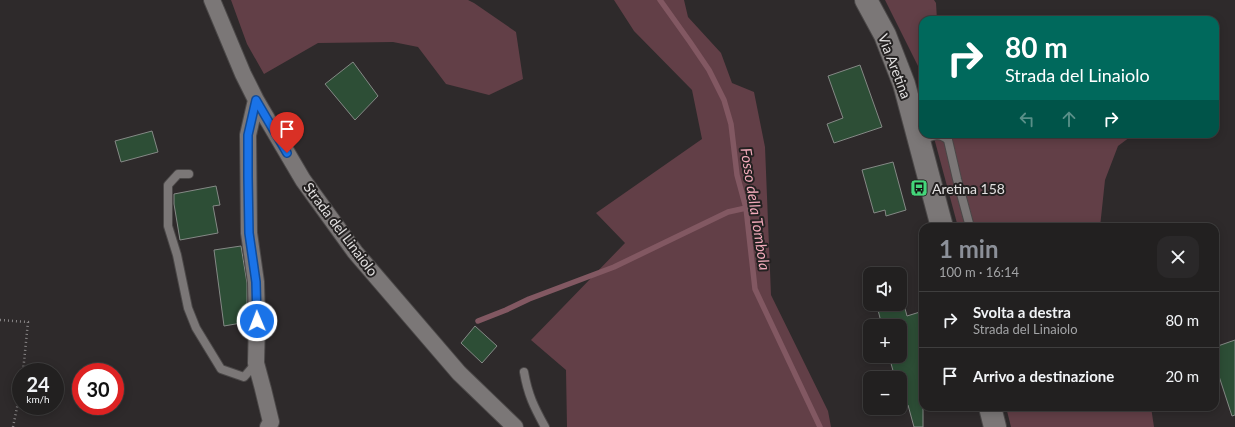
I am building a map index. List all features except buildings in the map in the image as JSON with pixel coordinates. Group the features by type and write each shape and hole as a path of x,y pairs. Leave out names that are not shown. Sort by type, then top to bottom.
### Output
{"main road":[{"name":"Via Aretina","path":"866,0 885,35 898,68 919,138"},
{"name":"Via Aretina","path":"919,138 941,223"},
{"path":"991,411 995,427"}],"street":[{"name":"Strada del Linaiolo","path":"212,0 243,74 256,100 303,180 355,252 459,373 515,427"},
{"path":"256,100 248,135 249,233 256,282 256,363 263,388 270,425"}],"lane":[{"path":"920,141 928,138"},
{"path":"946,138 948,140 969,223"},
{"path":"188,174 178,174 168,185 168,226 177,255 188,308 196,328 221,369 244,377 256,363"},
{"path":"524,372 527,390 545,427"}],"path":[{"path":"0,320 28,322 24,363"},
{"path":"13,427 15,415"}],"shaded area":[{"path":"231,0 468,0 516,32 523,79 489,95 446,84 418,47 393,42 318,43 264,74 247,44"},
{"path":"614,0 684,0 688,17 721,53 732,83 754,92 765,147 771,295 828,411 831,427 567,427 566,370 531,340 625,243 596,213 702,139 692,90 634,31"},
{"path":"885,0 934,0 936,3 937,16 919,16 919,71"},
{"path":"934,138 1129,138 1118,146 1105,180 1100,223 957,223"},
{"path":"1007,411 1152,411 1154,427 1011,427"}],"waterway":[{"name":"Fosso della Tombola","path":"660,0 709,70 724,100 731,124 737,175 746,208 755,289 820,427"},
{"path":"478,321 529,299 614,267 728,212 746,208"}],"place":[{"name":"Aretina 158","path":"919,188"}],"route":[{"path":"257,321 256,282 249,233 248,177 248,135 256,100 287,153"}]}
